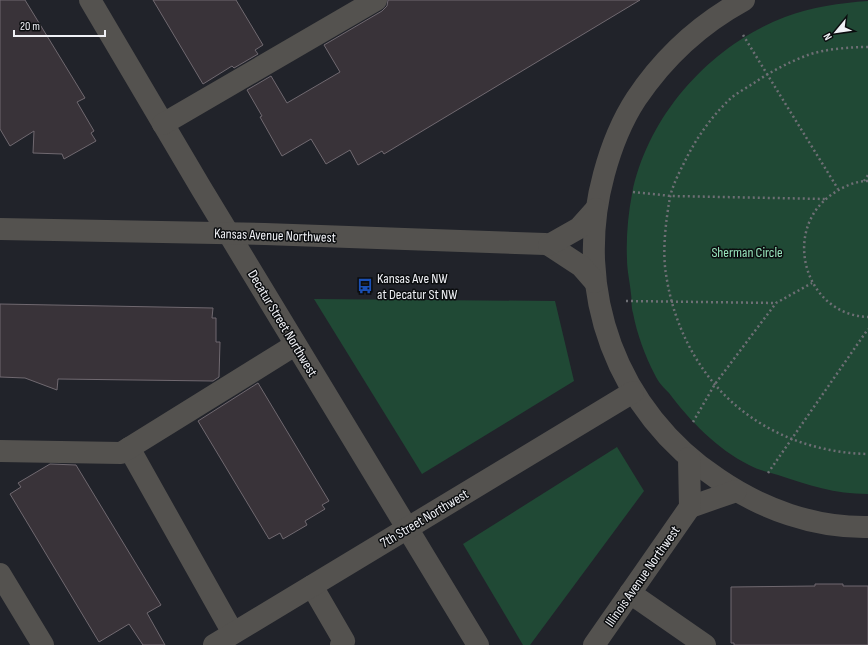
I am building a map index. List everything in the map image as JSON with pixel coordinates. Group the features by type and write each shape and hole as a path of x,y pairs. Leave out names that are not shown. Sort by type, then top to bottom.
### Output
{"street":[{"name":"Decatur Street Northwest","path":"90,0 295,345 478,645"},
{"path":"163,124 376,0"},
{"path":"731,3 684,42 658,69 635,100 617,135 607,161 599,192 593,241 595,282 605,330 615,357 634,392 657,425 689,458 736,491 758,503 789,515 834,525 868,527"},
{"path":"595,282 581,266 549,245 579,228 596,209"},
{"name":"Kansas Avenue Northwest","path":"0,229 229,234 549,245"},
{"path":"0,451 121,453 295,345"},
{"name":"7th Street Northwest","path":"214,645 634,392"},
{"path":"129,448 233,633"},
{"path":"689,458 690,507 736,491"},
{"name":"Illinois Avenue Northwest","path":"594,645 690,507"},
{"path":"0,574 43,645"},
{"path":"312,586 344,641 341,645"},
{"path":"630,592 705,645"}],"path":[{"path":"743,35 838,189"},
{"path":"868,47 848,47 809,54 767,74 731,99 710,121 693,145 680,172 671,196 665,234 666,273 675,314 692,351 715,384 733,403 758,422 791,439 821,449 848,454 868,454"},
{"path":"864,181 868,175"},
{"path":"868,181 852,184 838,189 825,199 813,214 805,231 804,257 812,283 817,290 834,306 854,314 868,317"},
{"path":"633,192 671,196 825,199"},
{"path":"692,424 715,384 776,303 812,283"},
{"path":"624,301 776,303"},
{"path":"768,473 868,329"}],"green space":[{"name":"Sherman Circle","path":"868,1 868,494 856,494 833,491 749,465 715,443 695,424 656,378 645,353 632,311 631,290 627,268 627,251 632,194 640,165 652,137 668,111 686,87 708,65 732,46 758,30 785,17 816,8"},
{"path":"314,299 555,301 574,381 422,474"},
{"path":"617,447 644,491 530,645 523,645 463,544"}],"building":[{"path":"0,0 25,0 85,98 77,102 94,131 91,133 96,141 64,159 62,154 33,153 34,131 10,146 0,129"},
{"path":"153,0 236,0 263,45 255,50 258,54 234,68 232,66 203,84"},
{"path":"388,0 640,0 384,154 382,151 358,165 350,150 326,164 311,139 282,156 247,90 271,76 287,103 340,72 324,45 382,11 387,6"},
{"path":"0,304 213,308 212,318 216,318 216,342 220,342 219,377 213,381 58,379 57,390 25,378 0,377"},
{"path":"258,383 329,501 322,505 325,509 305,521 307,525 283,539 280,533 269,539 198,421"},
{"path":"50,464 76,465 161,605 147,613 165,645 143,645 129,624 99,642 10,494 21,487 18,483"},
{"path":"815,584 868,586 868,645 734,645 734,643 731,643 731,587 815,586"}],"place":[{"name":"Kansas Ave NW at Decatur St NW","path":"365,286"}]}
